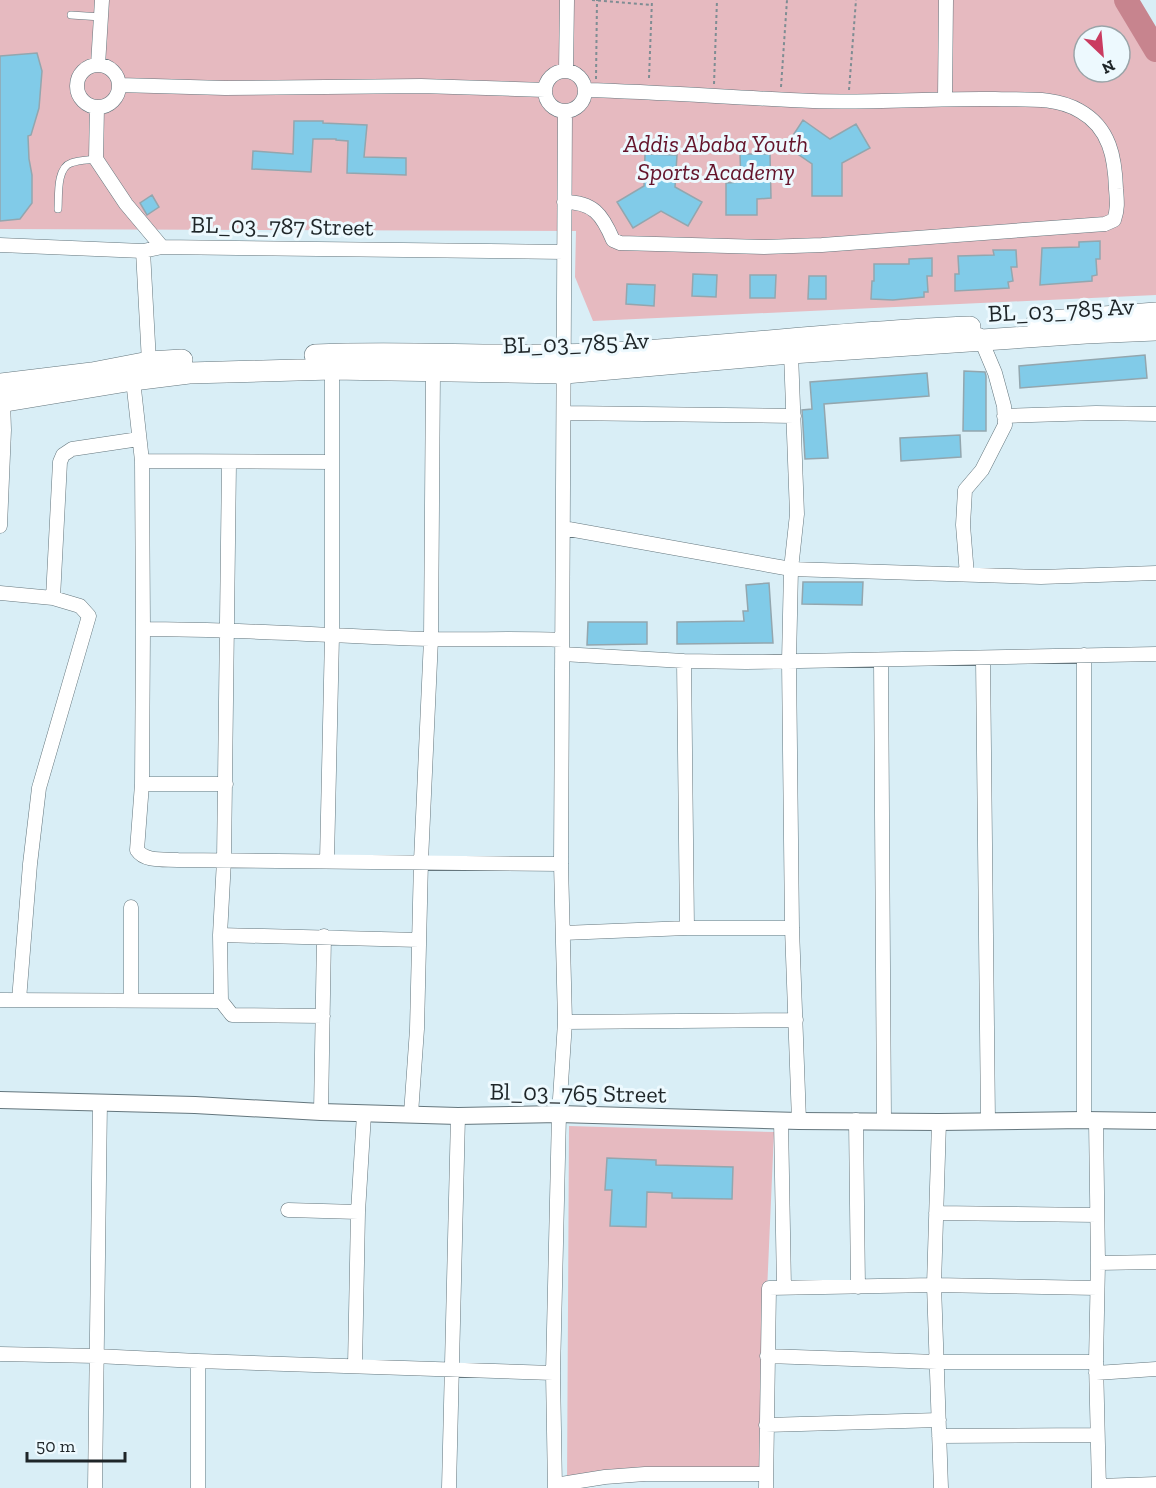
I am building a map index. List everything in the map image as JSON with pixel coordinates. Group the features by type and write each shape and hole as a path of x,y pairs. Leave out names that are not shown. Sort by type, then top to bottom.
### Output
{"main road":[{"name":"BL_03_785 Av","path":"1,396 189,373 332,369 433,371 791,353 1156,313"},
{"name":"BL_03_785 Av","path":"1,396 92,373 149,362 324,354 564,364 676,349 895,330 979,333 1156,330"}],"street":[{"path":"98,65 102,0"},
{"path":"566,71 567,0"},
{"path":"945,99 946,0"},
{"path":"98,65 114,73 119,85 113,101 103,107 84,102 77,89 77,82 84,70 98,65"},
{"path":"564,202 581,202 595,211 603,220 613,240 620,243 764,247 822,245 1105,224 1114,220 1118,211 1115,164 1110,145 1100,128 1080,111 1059,102 945,99 848,101 591,90 580,76 566,71 554,75 545,90 548,102 553,107 565,111 578,108 591,90"},
{"path":"119,85 545,90"},
{"path":"97,107 96,159 126,204 162,247"},
{"path":"565,111 561,864 565,1022 559,1114 553,1373 555,1487 605,1477 645,1474 766,1481 768,1292 771,1287 934,1285 1097,1288"},
{"name":"BL_03_787 Street","path":"0,245 143,251 162,247 564,252"},
{"path":"143,251 149,362"},
{"path":"967,576 963,525 964,489 982,470 1005,425 1004,406 995,373 979,333"},
{"path":"791,353 797,514 791,569 789,661 792,928 799,1120"},
{"path":"327,860 332,636 332,369"},
{"path":"411,1114 417,1029 421,861 431,639 433,371"},
{"path":"133,380 142,461 142,784 137,850 141,855 146,858 178,860 561,864"},
{"path":"0,526 4,430 1,396"},
{"path":"564,413 794,416"},
{"path":"1004,416 1156,414"},
{"path":"53,598 60,462 63,455 72,449 139,439"},
{"path":"142,461 331,462"},
{"path":"229,463 229,629 220,935 221,1001 232,1015 322,1016"},
{"path":"563,528 791,569 1041,578 1156,573"},
{"path":"0,593 53,598 80,606 89,616 39,788 30,864 19,1000"},
{"path":"143,629 229,629 332,636 431,639 562,647 684,661 983,659 1156,654"},
{"path":"1084,655 1090,1120 1098,1263 1096,1435 1099,1487 1156,1484"},
{"path":"983,659 988,1121"},
{"path":"881,660 884,1120"},
{"path":"684,661 687,928"},
{"path":"142,784 226,784"},
{"path":"131,907 131,1001"},
{"path":"563,933 687,928 792,928"},
{"path":"220,935 419,940"},
{"path":"321,1112 324,936"},
{"path":"0,1000 221,1001"},
{"path":"565,1022 796,1020"},
{"name":"Bl_03_765 Street","path":"0,1100 195,1105 364,1114 458,1116 559,1114 782,1120 1156,1122"},
{"path":"95,1488 100,1102"},
{"path":"355,1366 358,1212 364,1114"},
{"path":"449,1488 458,1116"},
{"path":"782,1120 784,1288"},
{"path":"856,1120 858,1287"},
{"path":"939,1122 934,1285 940,1488"},
{"path":"288,1210 358,1212"},
{"path":"936,1213 1097,1215"},
{"path":"1098,1263 1156,1262"},
{"path":"0,1354 553,1373"},
{"path":"767,1356 1156,1370"},
{"path":"198,1361 198,1488"},
{"path":"766,1425 939,1420"},
{"path":"939,1436 1096,1435"}],"lane":[{"path":"71,15 101,17"},
{"path":"58,209 62,173 66,166 70,163 96,159"}],"path":[{"path":"592,0 652,5"},
{"path":"591,90 597,0"},
{"path":"649,92 652,0"},
{"path":"714,96 717,0"},
{"path":"781,99 787,0"},
{"path":"848,101 856,0"}],"green space":[{"name":"Addis Ababa Youth Sports Academy","path":"0,0 1138,0 1156,29 1156,295 593,321 575,277 576,231 0,229"},
{"path":"569,1126 774,1132 759,1474 567,1486"}],"building":[{"path":"37,53 42,71 39,108 31,135 28,136 32,203 20,219 0,221 0,56"},
{"path":"803,120 830,139 856,124 870,148 842,163 842,196 812,196 812,164 786,146"},
{"path":"294,121 367,125 364,157 406,158 406,175 347,173 348,141 336,139 313,139 311,172 252,169 253,151 293,154"},
{"path":"645,154 677,155 675,187 702,202 688,226 661,211 633,228 617,202 644,186"},
{"path":"740,154 770,154 771,198 757,199 757,215 726,215 726,183 741,182"},
{"path":"152,195 159,207 147,215 140,203"},
{"path":"1100,241 1100,259 1096,259 1097,275 1092,276 1092,281 1040,285 1042,248 1079,247 1079,242"},
{"path":"993,250 1016,250 1017,267 1011,267 1013,281 1008,282 1009,288 955,291 955,274 959,274 958,256 994,255"},
{"path":"932,258 932,276 927,276 928,292 924,292 924,297 893,300 871,299 874,264 909,264 909,259"},
{"path":"693,274 717,275 716,297 692,296"},
{"path":"750,275 776,275 775,298 750,298"},
{"path":"809,276 826,276 826,299 808,299"},
{"path":"627,284 655,285 654,306 626,304"},
{"path":"1145,355 1147,378 1020,388 1019,366"},
{"path":"964,371 985,372 986,431 963,431"},
{"path":"927,373 929,396 824,404 828,458 805,459 802,410 812,409 810,382"},
{"path":"960,435 961,457 901,461 900,438"},
{"path":"803,582 863,582 862,605 802,604"},
{"path":"769,583 773,643 677,644 677,622 744,621 743,611 748,611 746,585"},
{"path":"588,622 647,622 647,644 587,645"},
{"path":"607,1158 656,1160 656,1165 733,1167 732,1199 672,1198 672,1193 647,1192 646,1227 610,1226 612,1190 605,1190"}],"waterway":[{"path":"1126,0 1156,50"}]}
